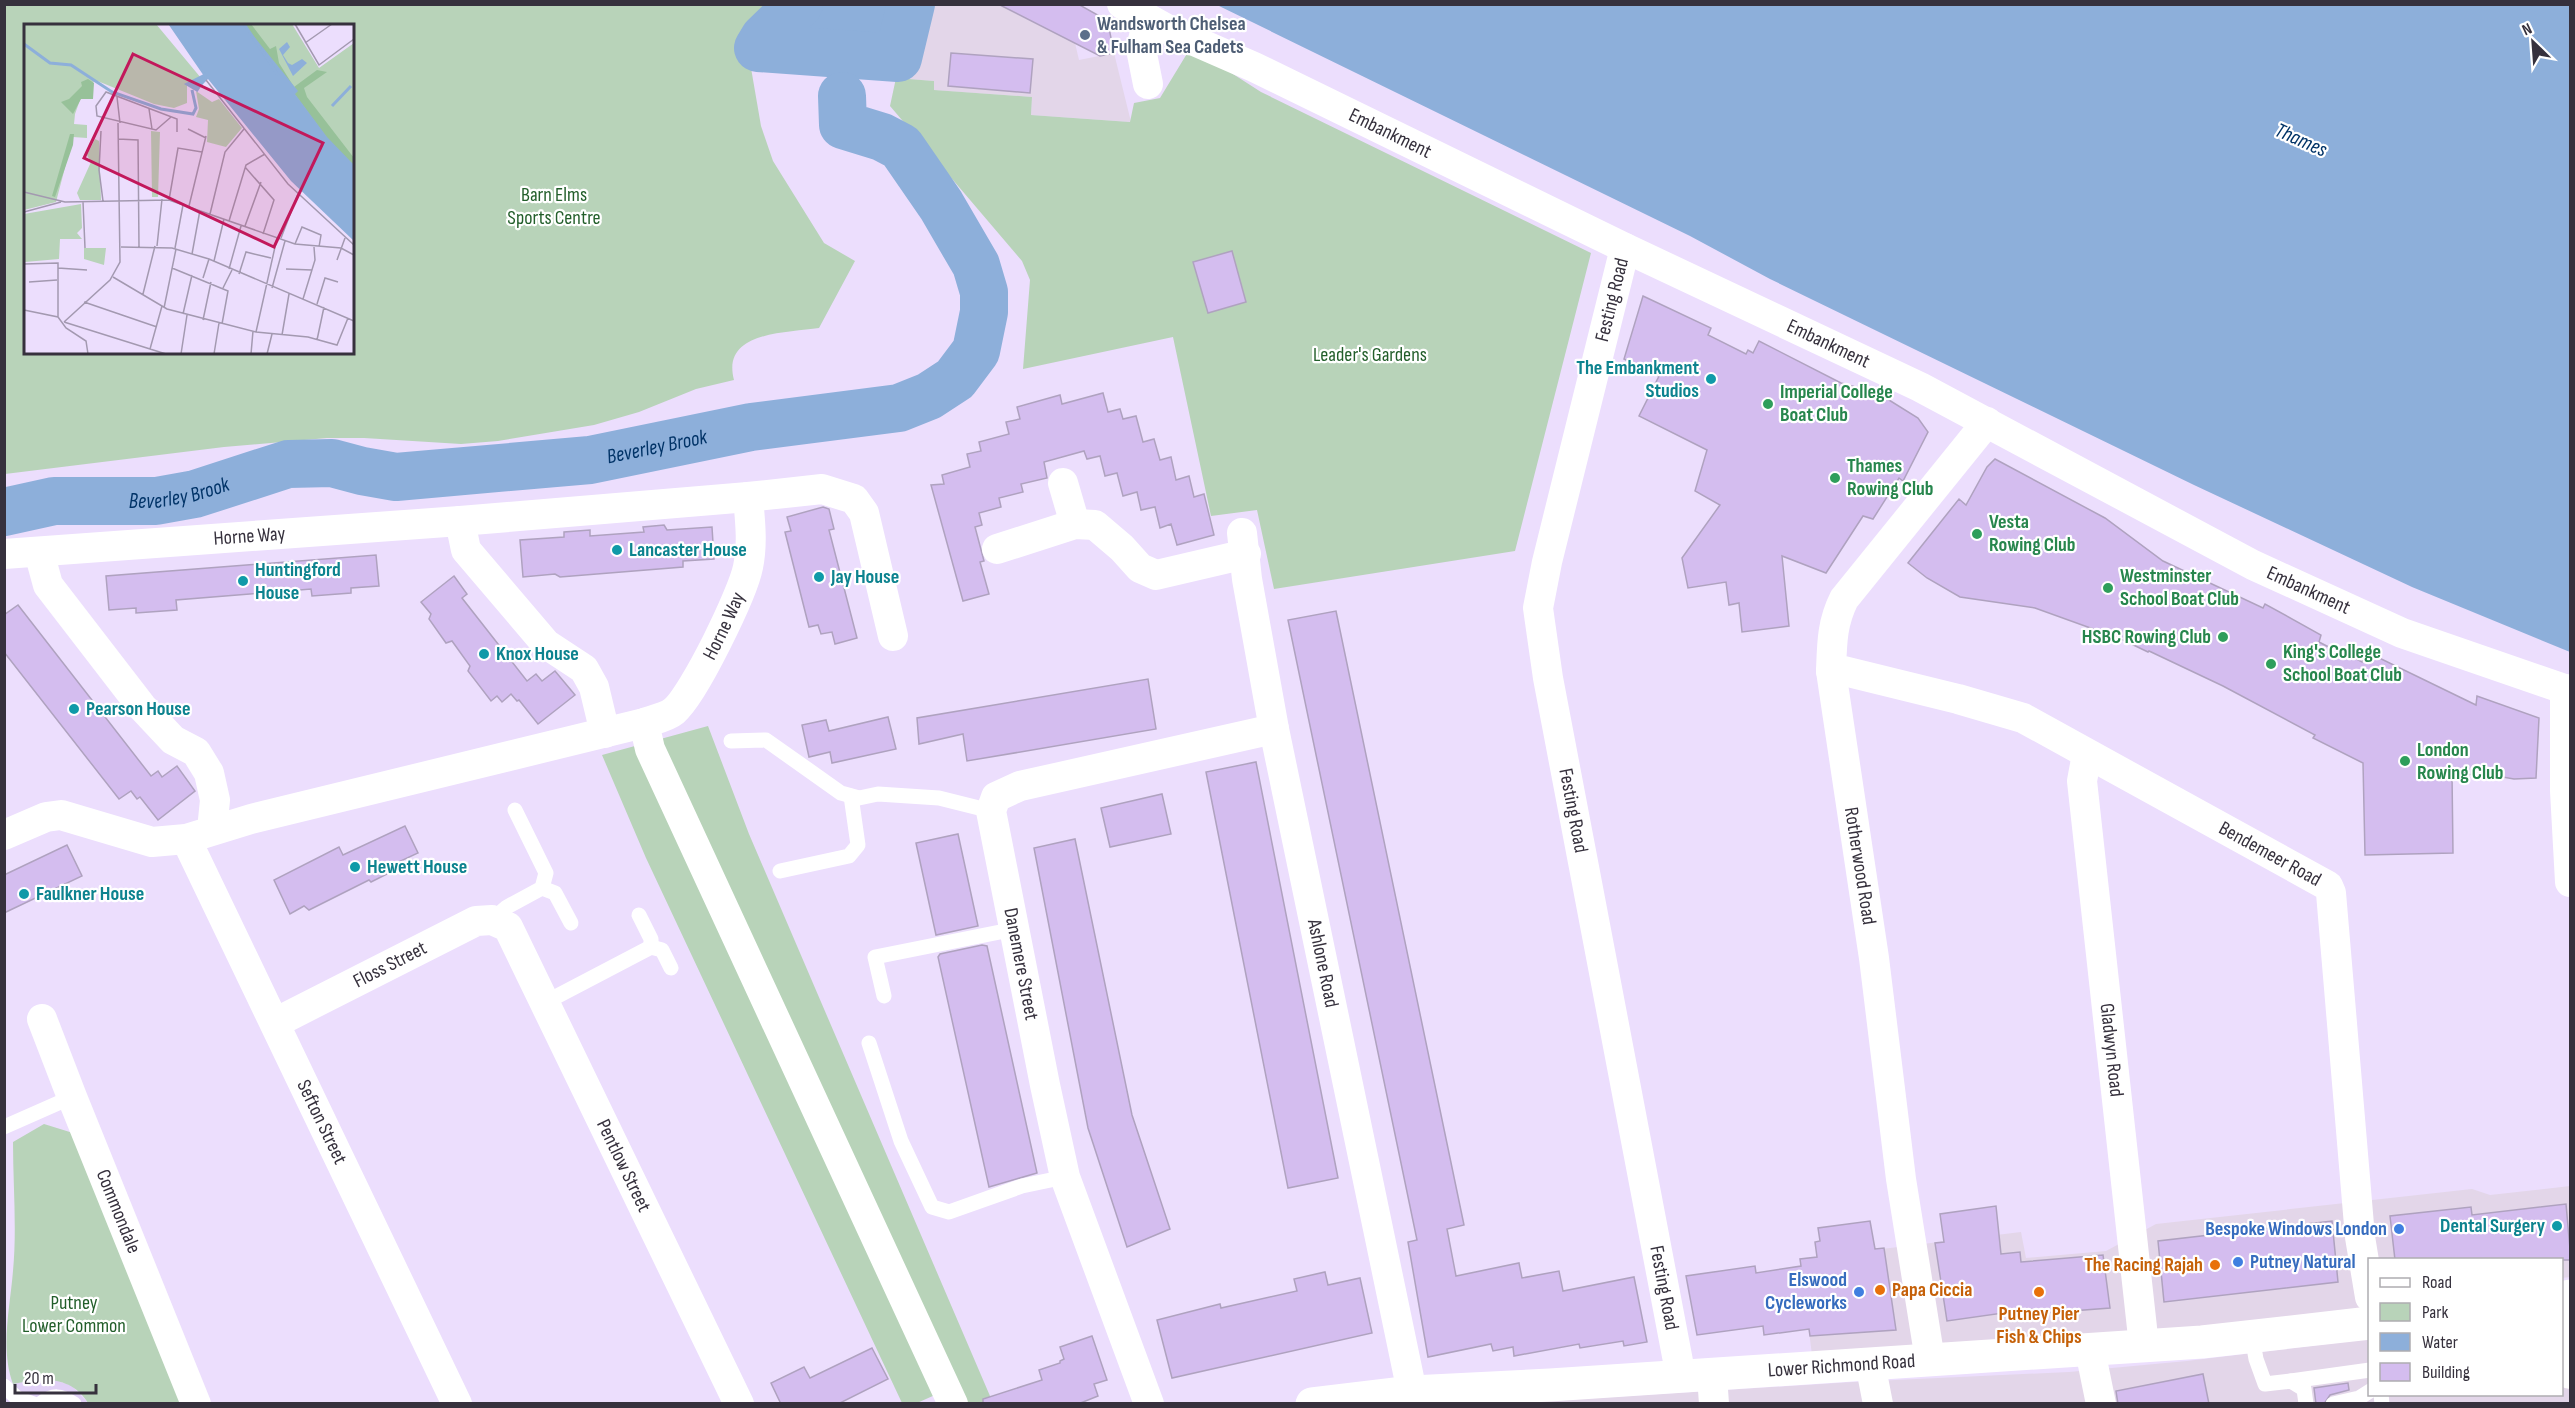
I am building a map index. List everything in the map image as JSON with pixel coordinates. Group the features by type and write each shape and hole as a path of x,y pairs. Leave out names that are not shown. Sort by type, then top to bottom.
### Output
{"main road":[{"name":"Lower Richmond Road","path":"1328,1402 1412,1392 1552,1394 1702,1385 1870,1363 2144,1346 2368,1323"}],"street":[{"name":"Embankment","path":"1122,4 1148,19 1264,72 1625,248 1920,387 2253,565 2402,633 2568,690"},
{"path":"1148,19 1141,49 1148,84"},
{"name":"Festing Road","path":"1625,248 1547,562 1538,608 1550,689 1702,1385"},
{"name":"Rotherwood Road","path":"1930,1360 1901,1179 1874,958 1831,671 1835,616 1844,599 1987,422"},
{"path":"997,549 1075,524 1064,483"},
{"name":"Horne Way","path":"4,554 460,521 822,489 854,499 864,513 893,636"},
{"name":"Horne Way","path":"4,835 46,817 61,815 152,843 199,834 605,733 644,723 673,712 698,676 735,606 748,567 751,535 748,497"},
{"path":"460,521 466,550 546,644 584,669 594,687 605,733"},
{"name":"Ashlone Road","path":"1075,524 1095,525 1122,548 1140,568 1156,575 1244,543 1247,579 1274,729 1412,1392"},
{"path":"39,552 48,585 142,707 173,740 196,752 209,773 215,800 199,834"},
{"name":"Bendemeer Road","path":"1831,671 1844,671 1936,693 2023,718 2328,886 2331,893 2360,1237 2368,1285"},
{"path":"2568,690 2565,791 2571,882"},
{"path":"644,723 650,749 953,1404"},
{"path":"991,811 996,797 1020,786 1274,729"},
{"name":"Gladwyn Road","path":"2087,754 2082,781 2144,1346"},
{"name":"Danemere Street","path":"991,811 1065,1177 1149,1404"},
{"name":"Sefton Street","path":"199,834 275,1023 458,1404"},
{"name":"Floss Street","path":"275,1023 476,921 500,923"},
{"name":"Pentlow Street","path":"500,923 546,1002 739,1404"},
{"name":"Commondale","path":"42,1019 196,1404"},
{"path":"2563,1313 2571,1374"},
{"path":"2090,1350 2100,1404"},
{"path":"1870,1363 1878,1404"}],"lane":[{"path":"731,741 766,740 841,793 851,796 859,798 878,794 939,798 991,811"},
{"path":"780,871 849,856 858,845 851,796"},
{"path":"500,923 507,907 542,888 546,873 515,810"},
{"path":"542,888 555,893 572,923"},
{"path":"639,915 651,939 651,947"},
{"path":"884,996 875,957 1015,929"},
{"path":"546,1002 651,947 662,950 671,968"},
{"path":"869,1043 901,1141 932,1207 950,1212 1022,1186 1065,1177"},
{"path":"4,1127 72,1097"},
{"path":"2252,1336 2256,1359 2265,1384 2368,1370"},
{"path":"2291,1381 2304,1389 2306,1404"},
{"path":"4,1386 17,1398 34,1404"},
{"path":"2333,1404 2359,1398 2368,1391"},
{"path":"40,1404 51,1396 58,1396 74,1404"}],"shaded area":[{"path":"914,5 998,5 1075,43 1079,60 1114,53 1131,122 1031,115 1032,97 933,90 934,81 896,78"},
{"path":"2570,1186 2570,1277 2563,1278 2563,1258 2368,1258 2368,1307 2165,1332 1812,1355 1800,1259 2021,1232 2026,1258 2106,1251 2156,1224 2472,1189 2490,1195"},
{"path":"2570,1325 2570,1403 1498,1404 1853,1382 2069,1372 2187,1361 2368,1339 2368,1396 2563,1396 2563,1327"},
{"path":"36,1379 53,1380 71,1385 88,1403 5,1403 4,1389 13,1384"}],"green space":[{"name":"Barn Elms Sports Centre","path":"4,5 783,5 746,39 761,126 773,161 824,243 855,261 819,328 759,337 746,343 737,352 733,364 734,380 696,389 639,412 594,425 498,441 461,444 327,438 224,447 5,474"},
{"name":"Leader's Gardens","path":"1191,47 1261,92 1591,253 1515,551 1274,589 1257,510 1211,516 1173,337 1023,369 1030,280 1022,261 890,106 896,78 934,81 934,90 1032,97 1031,115 1130,122 1134,103 1160,98"},
{"path":"708,726 749,834 993,1403 939,1403 935,1395 917,1403 902,1403 646,858 602,755"},
{"name":"Putney Lower Common","path":"44,1124 73,1133 184,1403 88,1403 73,1387 64,1383 34,1380 13,1384 6,1343 15,1239 13,1142"}],"water":[{"path":"799,5 911,5 898,58 758,48 764,38"},
{"name":"Thames","path":"1217,5 2570,5 2570,652 2412,587 2194,485 1770,279 1690,236"}],"building":[{"name":"Wandsworth Chelsea & Fulham Sea Cadets","path":"998,4 1078,4 1103,18 1109,28 1114,53 1100,56"},
{"path":"951,53 1033,59 1030,93 948,86"},
{"path":"1232,251 1246,302 1208,313 1193,262"},
{"path":"1643,296 1711,328 1708,335 1746,354 1748,350 1753,353 1759,341 1841,383 1889,400 1918,418 1928,432 1903,481 1899,478 1873,519 1863,516 1826,573 1782,556 1789,626 1742,632 1739,603 1729,605 1726,582 1688,588 1682,558 1720,505 1695,491 1707,450 1639,416 1659,376 1624,359"},
{"path":"1103,393 1108,412 1120,409 1123,419 1136,416 1143,442 1154,439 1160,460 1171,457 1176,480 1189,476 1194,497 1204,494 1214,535 1177,545 1171,524 1160,528 1155,507 1141,510 1137,492 1123,496 1117,473 1105,476 1100,456 1087,459 1084,451 1044,462 1047,478 1021,484 1023,492 999,498 1001,507 979,513 982,525 975,527 984,561 980,562 989,594 963,601 931,485 944,484 942,475 970,467 967,454 981,451 979,442 1009,434 1006,422 1020,419 1017,407 1060,395 1062,404"},
{"path":"1995,459 2105,518 2163,561 2263,608 2265,604 2321,635 2319,642 2352,659 2353,657 2362,662 2367,652 2476,705 2477,696 2539,718 2536,778 2514,779 2491,775 2452,774 2453,853 2365,855 2363,763 2313,738 2315,735 2223,686 2149,651 2035,608 1960,597 1927,578 1908,563 1959,499 1966,505 1987,467"},
{"name":"Jay House","path":"823,507 829,509 834,529 829,530 857,638 835,644 832,632 821,634 818,625 809,627 785,532 791,531 787,517"},
{"name":"Lancaster House","path":"664,525 667,530 712,527 714,559 683,561 683,567 560,577 555,574 523,577 520,540 564,537 564,532 590,530 590,536 644,532 643,527"},
{"name":"Huntingford House","path":"376,555 379,586 351,588 351,593 312,596 311,589 176,600 177,610 136,613 136,608 109,610 106,576"},
{"name":"Knox House","path":"454,576 467,594 462,598 527,681 536,674 542,681 555,671 575,695 538,724 519,700 517,701 511,694 502,702 497,696 491,701 468,671 470,666 452,641 446,643 429,619 431,614 421,602"},
{"name":"Pearson House","path":"18,605 151,776 158,771 162,777 177,766 195,791 158,820 140,797 137,799 131,791 119,799 4,652 4,615"},
{"path":"1336,611 1464,1225 1447,1229 1456,1276 1519,1263 1522,1278 1559,1271 1563,1291 1634,1277 1647,1342 1624,1346 1623,1341 1580,1348 1579,1344 1514,1356 1513,1347 1493,1351 1491,1344 1428,1357 1408,1242 1417,1240 1288,620"},
{"path":"1148,679 1156,729 967,761 963,734 919,744 917,718"},
{"path":"888,717 896,749 832,763 830,752 809,757 802,725 826,720 829,731"},
{"path":"1256,762 1338,1178 1288,1188 1206,772"},
{"path":"1162,794 1171,834 1110,847 1101,808"},
{"name":"Hewett House","path":"405,826 418,853 392,865 395,870 371,882 369,880 309,910 304,906 290,914 274,880 339,847 343,855"},
{"path":"958,834 978,926 936,935 916,843"},
{"path":"1075,839 1132,1115 1170,1229 1127,1247 1088,1128 1034,848"},
{"name":"Faulkner House","path":"67,845 82,876 4,913 4,875"},
{"path":"982,945 987,946 1037,1173 989,1187 938,957 940,954"},
{"path":"2566,1204 2571,1260 2563,1260 2563,1258 2395,1258 2390,1216 2471,1207 2472,1215"},
{"path":"1996,1206 2001,1254 2020,1252 2021,1262 2103,1255 2110,1308 2032,1314 2031,1309 1947,1321 1935,1243 1944,1242 1940,1214"},
{"path":"1870,1221 1875,1249 1884,1248 1896,1330 1810,1336 1809,1329 1764,1335 1763,1326 1697,1335 1686,1276 1755,1266 1756,1273 1801,1266 1800,1259 1817,1257 1815,1242 1820,1241 1818,1228"},
{"path":"2332,1221 2338,1282 2164,1302 2158,1241"},
{"path":"1325,1272 1328,1285 1360,1278 1372,1333 1172,1378 1157,1320 1220,1304 1221,1308 1297,1291 1294,1279"},
{"path":"1092,1336 1107,1380 1094,1384 1098,1396 1078,1404 983,1404 983,1399 1042,1380 1039,1370 1060,1363 1064,1359 1060,1347"},
{"path":"872,1348 888,1379 838,1404 781,1404 771,1383 804,1367 810,1378"},
{"path":"2203,1374 2209,1404 2118,1404 2116,1391"},
{"path":"2348,1383 2349,1390 2330,1395 2324,1404 2316,1404 2314,1388"}],"waterway":[{"path":"799,4 764,38 758,48 898,58 911,4"},
{"name":"Beverley Brook","path":"4,512 54,501 156,501 195,494 288,464 332,463 396,477 590,460 751,427 899,408 929,396 955,379 976,351 984,312 984,292 976,265 941,205 901,147 882,137 843,125 842,96"}],"place":[{"name":"Wandsworth Chelsea & Fulham Sea Cadets","path":"1085,35"},
{"name":"The Embankment Studios","path":"1711,379"},
{"name":"Imperial College Boat Club","path":"1768,404"},
{"name":"Thames Rowing Club","path":"1835,478"},
{"name":"Vesta Rowing Club","path":"1977,534"},
{"name":"Lancaster House","path":"617,550"},
{"name":"Jay House","path":"819,577"},
{"name":"Huntingford House","path":"243,581"},
{"name":"Westminster School Boat Club","path":"2108,588"},
{"name":"HSBC Rowing Club","path":"2223,637"},
{"name":"Knox House","path":"484,654"},
{"name":"King's College School Boat Club","path":"2271,664"},
{"name":"Pearson House","path":"74,709"},
{"name":"London Rowing Club","path":"2405,761"},
{"name":"Hewett House","path":"355,867"},
{"name":"Faulkner House","path":"24,894"},
{"name":"Dental Surgery","path":"2557,1226"},
{"name":"Bespoke Windows London","path":"2399,1229"},
{"name":"Putney Natural","path":"2238,1262"},
{"name":"The Racing Rajah","path":"2215,1265"},
{"name":"Papa Ciccia","path":"1880,1290"},
{"name":"Elswood Cycleworks","path":"1859,1292"},
{"name":"Putney Pier Fish & Chips","path":"2039,1292"}]}
